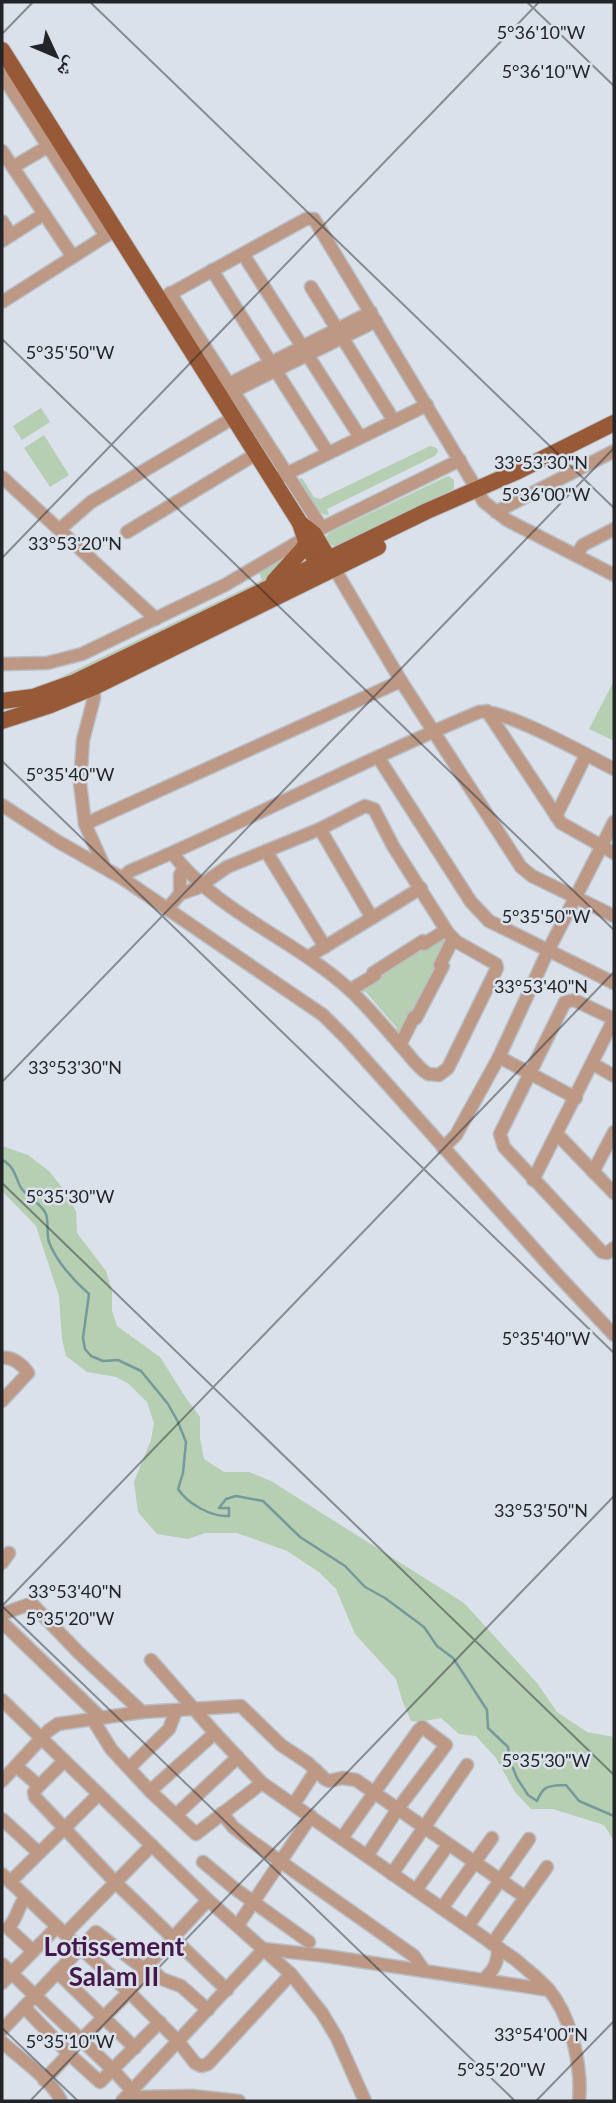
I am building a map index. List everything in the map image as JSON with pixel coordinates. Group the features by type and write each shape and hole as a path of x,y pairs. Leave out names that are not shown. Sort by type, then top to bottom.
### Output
{"main road":[{"path":"2,50 110,233 165,296 225,391 233,418 256,453 279,477 326,566"},
{"path":"2,701 33,698 75,682 267,589 430,521 478,491 614,423"},
{"path":"267,589 303,549 309,533"},
{"path":"2,721 94,687 326,566"}],"street":[{"path":"2,75 47,147 110,233 2,300"},
{"path":"13,167 47,147"},
{"path":"2,151 73,257"},
{"path":"2,221 6,238 44,214"},
{"path":"165,296 306,219 312,219 484,502 540,538 614,575"},
{"path":"243,254 360,438"},
{"path":"212,270 328,453"},
{"path":"311,287 394,421"},
{"path":"309,533 279,477 225,391 373,317"},
{"path":"279,477 427,405"},
{"path":"60,529 91,502 233,418"},
{"path":"496,512 614,451"},
{"path":"127,532 256,453"},
{"path":"2,664 26,665 66,659 156,619 225,585 309,533 460,460"},
{"path":"2,477 156,619"},
{"path":"576,555 583,545 614,529"},
{"path":"326,566 521,867 532,876 614,916"},
{"path":"85,824 401,681"},
{"path":"94,687 94,698 82,740 80,783 85,824 104,867"},
{"path":"487,711 561,823 614,853"},
{"path":"122,878 130,871 479,712 487,711 509,718 614,769"},
{"path":"556,816 586,755"},
{"path":"379,757 471,902 482,915 614,983"},
{"path":"2,805 57,841 122,878 323,1015 554,1271 613,1331"},
{"path":"167,909 180,894 203,884 227,867 365,806 374,810 393,846 449,934 497,966 446,1070 433,1075 423,1071 350,990 308,957 203,884 173,853"},
{"path":"443,1148 456,1135 499,1057 548,951 614,822"},
{"path":"320,828 372,918"},
{"path":"266,851 324,947"},
{"path":"180,894 180,875 184,867"},
{"path":"308,957 421,888"},
{"path":"350,990 423,941 424,944 449,934"},
{"path":"400,1045 443,966 440,965 449,934"},
{"path":"533,1180 614,1019 574,1000 565,1002 500,1135 504,1147 533,1180 602,1252 607,1253 614,1248"},
{"path":"499,1057 576,1098"},
{"path":"593,1064 614,1076"},
{"path":"593,1172 614,1132"},
{"path":"557,1134 614,1193"},
{"path":"2,1358 8,1357 24,1367 28,1373 2,1401"},
{"path":"2,1614 33,1605 142,1712"},
{"path":"2,1622 96,1718 111,1749 150,1791 198,1834 262,1783"},
{"path":"151,1660 262,1783 516,1960 549,1990 560,2007 572,2036 579,2064 579,2101"},
{"path":"2,1700 208,1900 291,1974 322,2013 337,2038 365,2101"},
{"path":"2,1781 48,1731 58,1724 142,1712 241,1706 281,1745 329,1781 353,1779 525,1897"},
{"path":"129,1768 169,1729 176,1711"},
{"path":"342,1838 418,1731 424,1728 446,1745 397,1810 367,1856"},
{"path":"150,1791 215,1733"},
{"path":"176,1815 238,1757"},
{"path":"64,1761 34,1791 34,1795 116,1882 227,1990"},
{"path":"392,1874 467,1765"},
{"path":"16,1766 39,1786"},
{"path":"294,1804 316,1770"},
{"path":"99,1794 39,1853 6,1878 160,2022 195,2063 205,2067 291,1974"},
{"path":"222,1813 233,1827 414,1956 424,1970"},
{"path":"238,1925 311,1816"},
{"path":"2,1819 39,1853"},
{"path":"442,1908 492,1839"},
{"path":"468,1926 528,1839"},
{"path":"2,1983 7,1969 61,1931 116,1882 152,1845"},
{"path":"416,1890 448,1845"},
{"path":"203,1862 309,1942"},
{"path":"484,1979 498,1962 495,1946 547,1867"},
{"path":"26,1896 20,1904 16,1920 4,1930 33,1951"},
{"path":"81,2040 129,1992 145,1968 208,1900"},
{"path":"2,2030 96,1932 162,1979 181,1986 208,2010"},
{"path":"264,1949 314,1954 549,1990"},
{"path":"122,2101 264,1949"},
{"path":"7,1969 138,2097 192,2096 239,2101"},
{"path":"57,1972 135,2048"},
{"path":"24,2007 98,2082 160,2022"},
{"path":"2,2042 44,2080 61,2101"},
{"path":"44,2080 69,2054"}],"green space":[{"path":"41,408 50,422 22,440 13,426"},
{"path":"44,435 69,475 50,487 24,448"},
{"path":"430,446 437,448 435,456 327,509 329,515 314,507 298,480 302,478 314,497 320,499"},
{"path":"448,476 454,480 454,489 335,546 327,544 325,538 329,533"},
{"path":"299,547 265,582 54,683 59,678 262,580 259,573"},
{"path":"614,681 614,741 589,729"},
{"path":"441,936 447,945 401,1037 395,1030 397,1028 365,991 362,993 358,989"},
{"path":"2,1146 28,1155 49,1171 64,1190 76,1211 77,1233 106,1271 117,1326 160,1357 200,1417 204,1459 224,1472 249,1472 271,1481 464,1603 537,1683 557,1712 587,1732 614,1737 614,1841 604,1825 553,1809 531,1809 515,1792 496,1758 476,1736 459,1734 441,1718 411,1721 396,1679 355,1634 336,1589 319,1572 287,1551 237,1533 205,1533 188,1539 157,1534 138,1512 134,1482 151,1440 154,1423 147,1402 129,1384 116,1377 87,1372 66,1356 59,1296 36,1226 2,1191"}],"waterway":[{"path":"2,1160 11,1168 23,1190 44,1210 52,1249 66,1270 89,1294 83,1338 85,1349 91,1356 103,1361 118,1360 141,1371 168,1404 178,1422 186,1442 183,1473 178,1489 182,1495 201,1508 222,1516 229,1516 229,1508 219,1508 226,1499 236,1496 263,1501 300,1537 345,1566 365,1587 385,1598 424,1627 437,1646 453,1658 487,1710 488,1728 508,1747 517,1778 528,1795 537,1801 542,1791 548,1787 566,1785 579,1801 614,1816"}],"district":[{"name":"Lotissement Salam II","path":"114,1961"}]}
